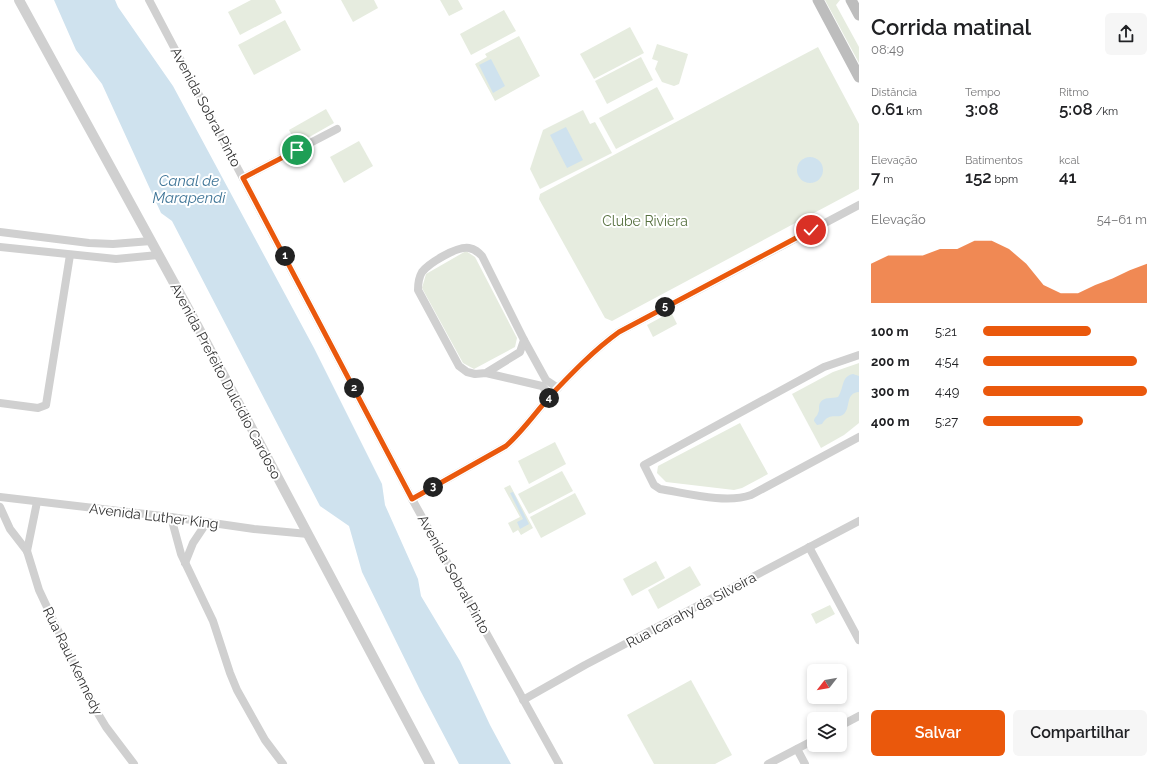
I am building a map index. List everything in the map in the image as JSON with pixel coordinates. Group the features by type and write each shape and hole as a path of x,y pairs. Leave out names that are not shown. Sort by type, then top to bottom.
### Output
{"main road":[{"path":"818,0 859,77"},
{"path":"851,0 859,15"}],"street":[{"name":"Avenida Prefeito Dulcídio Cardoso","path":"19,0 151,241 430,764"},
{"name":"Avenida Sobral Pinto","path":"150,0 412,499 558,764"},
{"path":"243,178 337,129"},
{"path":"412,499 506,446 516,437 558,388 601,346 619,332 859,205"},
{"path":"0,232 89,243 113,244 151,241"},
{"path":"0,247 70,256 116,259 158,255"},
{"path":"551,396 542,386 486,373 475,374 467,372 459,366 418,290 421,273 427,267 458,250 469,248 476,250 482,256 524,340 546,380 558,388"},
{"path":"0,404 38,408 44,407 48,402 70,256"},
{"path":"486,373 520,352 524,340"},
{"path":"859,355 824,367 644,465 657,488 727,499 741,499 859,436"},
{"name":"Avenida Luther King","path":"0,497 171,517 254,529 308,534"},
{"name":"Rua Raul Kennedy","path":"27,552 36,502"},
{"name":"Rua Raul Kennedy","path":"0,507 10,529 27,552 39,590 94,707 106,727 134,764"},
{"path":"171,517 176,538 185,563 213,621 237,690 266,740 283,764"},
{"name":"Rua Icarahy da Silveira","path":"523,700 585,665 859,521"},
{"path":"185,563 193,543 207,522"},
{"path":"810,547 859,640"},
{"path":"847,722 859,716"},
{"path":"768,764 807,744"},
{"path":"797,749 805,764"}],"green space":[{"path":"251,0 275,0 282,13 240,35 228,12"},
{"path":"341,0 374,0 378,8 353,22"},
{"path":"440,0 458,0 463,9 449,16"},
{"path":"825,0 840,0 836,5 859,47 859,63"},
{"path":"504,10 516,31 471,55 460,34"},
{"path":"285,20 301,50 254,75 238,45"},
{"path":"630,27 644,53 594,79 580,54"},
{"path":"519,36 540,76 495,101 475,64 487,57 485,54"},
{"path":"657,44 688,54 679,84 674,86 662,82 655,69 658,61 652,59"},
{"name":"Clube Riviera","path":"818,47 859,124 859,189 612,321 605,318 539,199 540,194"},
{"path":"641,57 653,80 607,104 595,81"},
{"path":"657,87 674,119 616,149 599,118"},
{"path":"326,109 334,123 297,144 289,130"},
{"path":"583,110 590,124 595,122 612,153 540,189 530,169 543,130"},
{"path":"359,141 373,166 344,183 330,157"},
{"path":"466,251 475,257 517,338 515,347 474,369 463,363 422,288 426,274"},
{"path":"671,312 677,324 653,337 647,325"},
{"path":"859,363 859,423 844,435 821,448 792,394 833,372"},
{"path":"740,423 768,474 742,488 734,490 666,482 657,473 658,466"},
{"path":"555,442 566,464 529,484 518,461"},
{"path":"562,471 573,491 529,514 518,494"},
{"path":"510,485 533,528 521,535 518,530 513,533 508,523 520,517 504,488"},
{"path":"575,493 586,514 541,538 530,517"},
{"path":"656,561 665,578 632,596 623,579"},
{"path":"690,566 701,585 658,609 648,590"},
{"path":"830,605 835,614 816,624 811,614"},
{"path":"691,680 732,755 715,764 654,764 627,715"}],"water":[{"name":"Canal de Marapendi","path":"54,0 115,0 118,7 173,86 314,348 382,484 385,505 418,579 421,596 460,661 490,725 511,764 459,764 420,690 362,572 349,526 320,506 172,221 161,213 102,84 76,50"},
{"path":"491,59 505,86 493,93 479,65"},
{"path":"566,127 583,160 567,168 550,135"},
{"path":"810,157 819,161 823,170 819,179 810,183 801,179 797,170 801,161"},
{"path":"853,374 859,376 859,392 852,395 844,414 841,416 828,418 822,424 817,425 814,420 819,412 820,403 824,399 838,397 846,377"},
{"path":"513,492 529,524 520,529 517,522 523,519 510,493"}],"route":[{"path":"297,150 243,178 412,499 506,446 516,437 551,396 610,338 811,230"}]}
